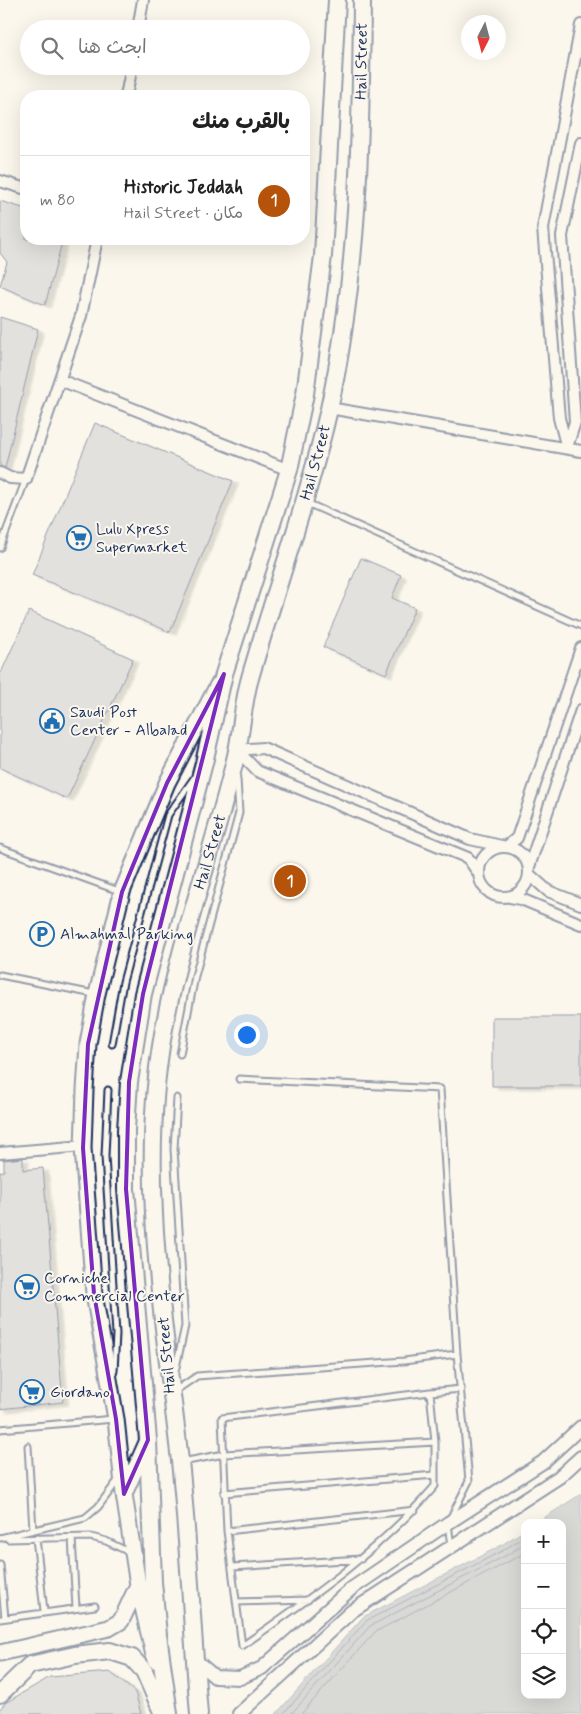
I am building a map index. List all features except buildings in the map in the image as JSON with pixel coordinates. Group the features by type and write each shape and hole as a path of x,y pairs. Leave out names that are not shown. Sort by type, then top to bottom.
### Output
{"main road":[{"name":"Hail Street","path":"169,1714 153,1582 148,1440 126,1189 126,1130 129,1082 143,994 204,763 224,674 289,470 305,394 324,256 337,0"},
{"name":"Hail Street","path":"199,1714 180,1462 170,1394 154,1219 154,1109 162,1036 237,754 248,684 304,502 329,408 351,279 360,163 362,0"},
{"path":"169,1714 138,1585 124,1494 113,1397 94,1294 84,1146 88,1044 97,994 122,892 167,783 224,674"},
{"path":"124,1494 148,1440"},
{"path":"0,1653 109,1628 121,1621 138,1585"},
{"path":"0,1694 30,1665 75,1655 110,1651 132,1658 144,1671 163,1714"}],"street":[{"path":"140,20 143,0"},
{"path":"567,448 559,418 543,228 581,25"},
{"path":"127,90 130,75"},
{"path":"567,448 576,422 562,236 581,143"},
{"path":"0,181 20,187"},
{"path":"0,473 10,478 26,479 81,316 96,245"},
{"path":"60,380 289,470"},
{"path":"329,408 581,451"},
{"path":"479,874 480,866 489,852 506,847 516,838 581,648"},
{"path":"509,897 523,890 581,710"},
{"path":"237,754 263,748 470,839 506,847 521,853 529,871 548,891 581,904"},
{"path":"237,754 257,770 468,858 479,874 481,882 493,895 521,899 581,924"},
{"path":"0,1153 84,1146"},
{"path":"194,1658 215,1677 240,1678 262,1668 351,1589 448,1523 543,1462 581,1427"},
{"path":"240,1714 352,1611 558,1477 581,1457"}],"lane":[{"path":"0,548 26,479"},
{"path":"304,502 581,626"},
{"path":"180,1054 195,976 239,813 237,754"},
{"path":"112,1044 123,982 168,815 204,763"},
{"path":"0,848 122,892"},
{"path":"0,975 97,994"},
{"path":"239,1079 440,1089 457,1354 469,1481 448,1523 451,1547"},
{"path":"108,1090 106,1156 116,1334 113,1397"},
{"path":"170,1394 185,1326 174,1149 177,1098"},
{"path":"170,1394 197,1376 404,1361 457,1354"},
{"path":"430,1392 435,1442 436,1486 415,1510 362,1558 308,1600 242,1646 227,1531 222,1418 430,1392 461,1389"},
{"path":"0,1429 116,1419"},
{"path":"180,1462 224,1454 435,1442"},
{"path":"28,1446 33,1530"},
{"path":"0,1539 85,1518 98,1507 122,1475"},
{"path":"224,1493 435,1475"},
{"path":"227,1531 415,1510"},
{"path":"0,1539 92,1537 106,1540 133,1555"},
{"path":"36,1538 44,1611"},
{"path":"72,1538 76,1608"},
{"path":"232,1567 362,1558"},
{"path":"0,1565 2,1618 44,1611 95,1606"},
{"path":"236,1602 308,1600"}],"highlighted area":[{"path":"224,674 143,994 129,1082 126,1189 148,1440 124,1494 116,1419 94,1294 83,1148 88,1044 122,892 167,783"}],"water":[{"path":"581,1494 581,1714 276,1714 363,1617 500,1546 521,1533 521,1699 566,1699 566,1519 542,1519"}],"place":[{"name":"Lulu Xpress Supermarket","path":"79,538"},
{"name":"Saudi Post Center - Albalad","path":"52,721"},
{"name":"Historic Jeddah","path":"290,881"},
{"name":"Almahmal Parking","path":"42,934"},
{"name":"Corniche Commercial Center","path":"27,1287"},
{"name":"Giordano","path":"32,1392"}]}
